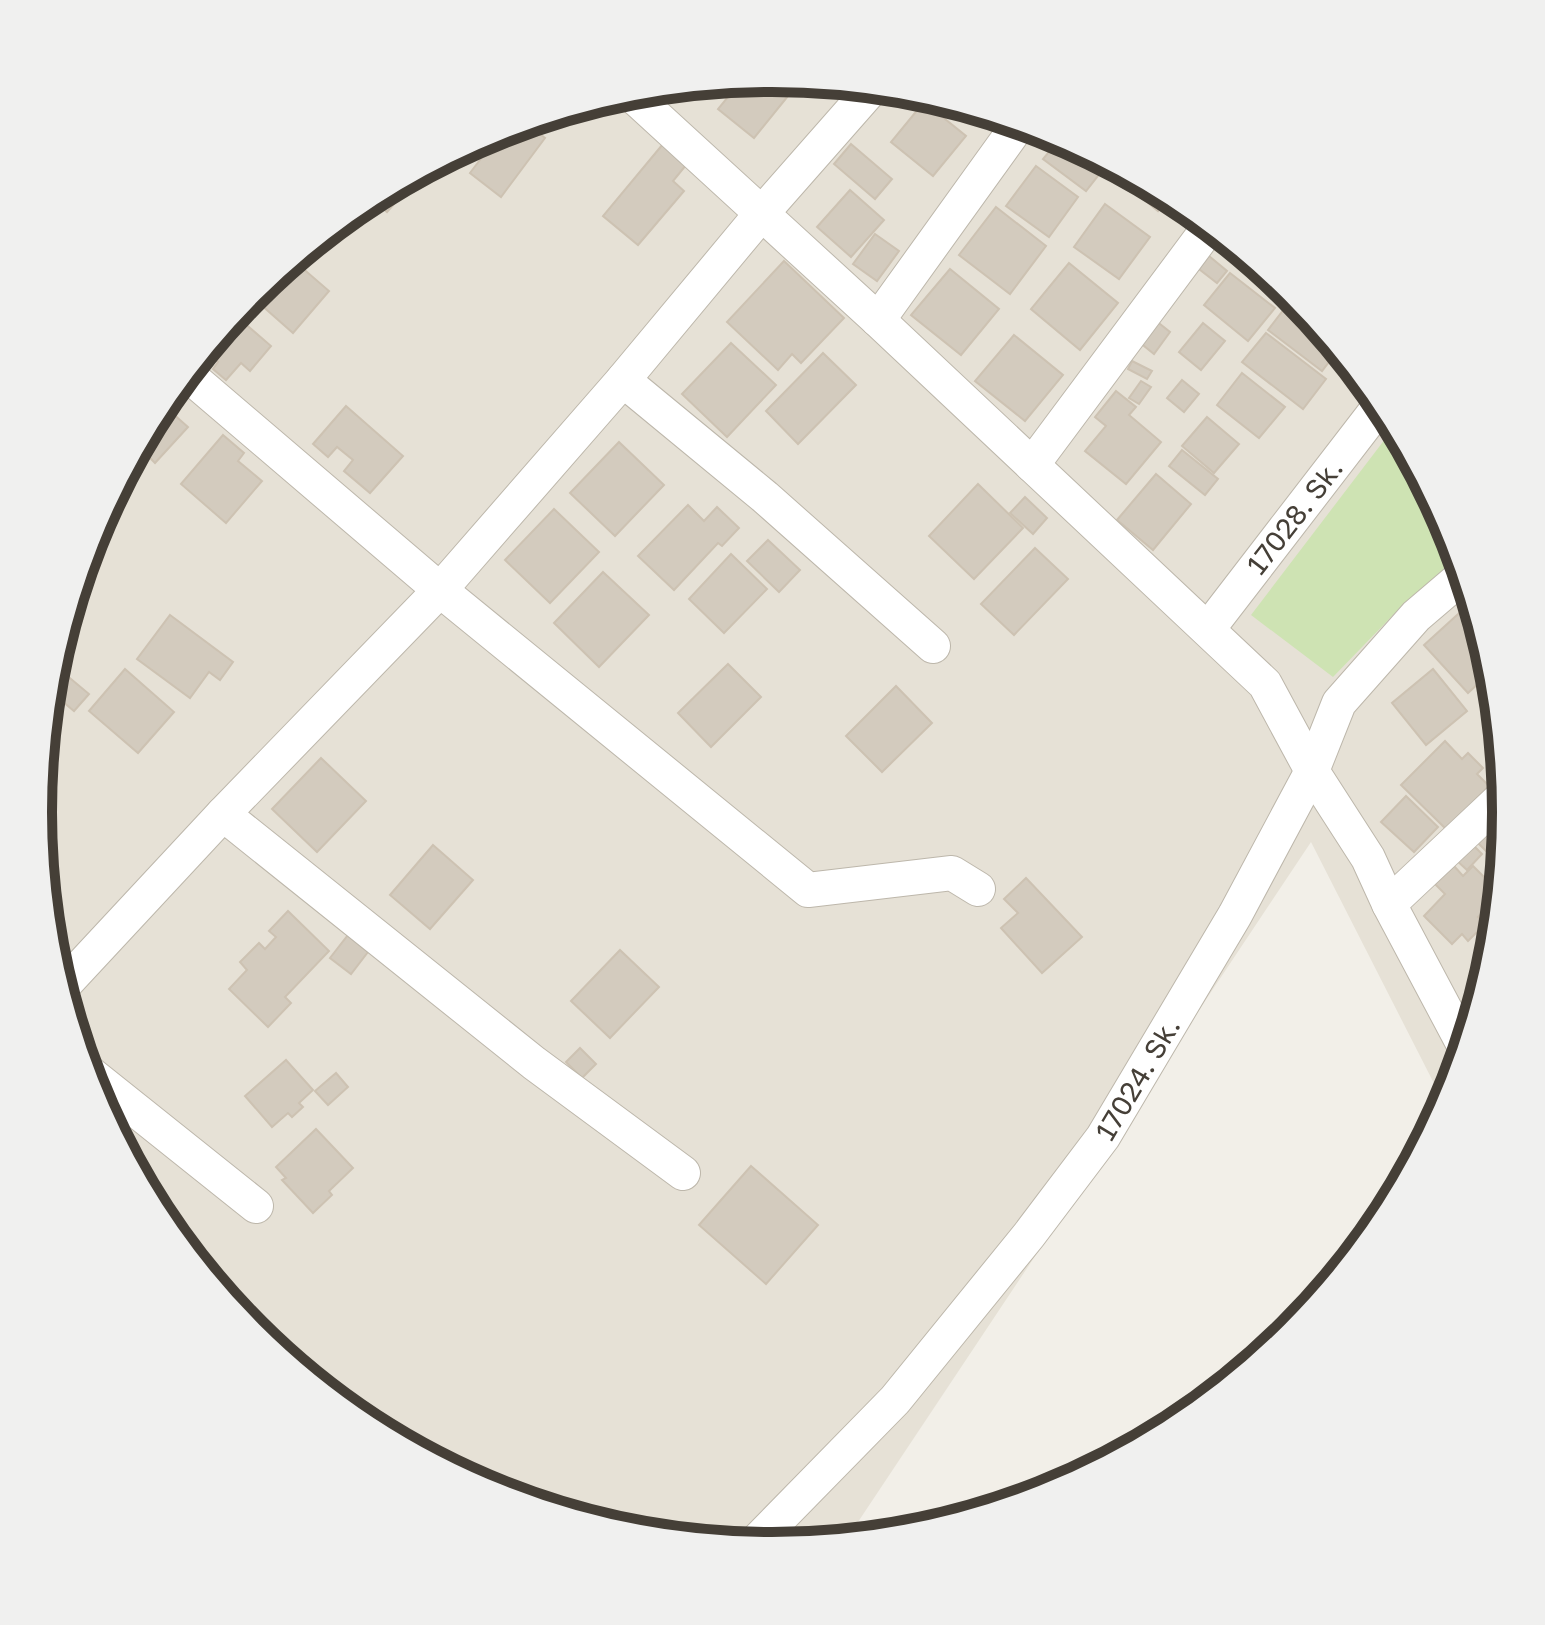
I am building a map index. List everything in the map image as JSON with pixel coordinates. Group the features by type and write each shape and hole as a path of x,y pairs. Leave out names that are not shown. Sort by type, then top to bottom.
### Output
{"street":[{"path":"72,977 223,814 440,590 863,98"},
{"path":"642,104 878,320 1265,684 1312,771 1368,858 1458,1034"},
{"path":"878,320 1012,133"},
{"path":"1032,465 1203,235"},
{"path":"623,380 765,497 933,646"},
{"path":"196,381 440,590 808,890 952,873 978,889"},
{"name":"17028. Sk.","path":"1208,629 1373,414"},
{"name":"17024. Sk.","path":"765,1533 895,1400 1029,1235 1103,1137 1235,915 1312,771 1339,703 1416,616 1455,582"},
{"path":"1389,904 1493,806"},
{"path":"223,814 534,1063 683,1173"},
{"path":"106,1087 256,1206"}],"shaded area":[{"path":"772,92 867,98 913,106 1004,130 1091,166 1173,213 1248,271 1314,337 1372,412 1419,494 1455,581 1479,672 1487,718 1493,812 1487,907 1468,999 1437,1090 1311,842 854,1528 772,1533 678,1527 632,1519 541,1495 497,1478 454,1459 372,1412 297,1354 263,1322 231,1288 173,1213 126,1131 107,1088 90,1044 66,953 58,907 52,812 58,718 66,672 90,581 107,537 126,494 173,412 231,337 263,303 297,271 372,213 454,166 497,147 541,130 632,106 678,98"}],"green space":[{"path":"1387,437 1419,494 1449,566 1396,612 1333,677 1251,615"}],"building":[{"path":"791,93 754,138 718,109 731,94"},
{"path":"919,108 936,111 966,136 933,176 891,142"},
{"path":"537,132 545,138 501,197 470,173 486,152"},
{"path":"663,144 687,164 673,181 684,191 638,245 603,216"},
{"path":"851,144 892,179 875,199 834,164"},
{"path":"1052,149 1101,172 1086,191 1043,159"},
{"path":"1036,166 1078,197 1049,237 1006,206"},
{"path":"850,190 884,220 851,257 817,227"},
{"path":"1136,191 1162,206 1158,211"},
{"path":"402,195 387,212 382,207"},
{"path":"1105,204 1150,237 1119,279 1074,247"},
{"path":"996,207 1046,246 1010,294 959,255"},
{"path":"875,234 899,251 877,281 853,264"},
{"path":"1209,256 1227,271 1217,283 1199,269"},
{"path":"784,261 844,318 801,363 792,354 778,370 727,322"},
{"path":"1069,263 1118,303 1080,350 1031,309"},
{"path":"302,267 329,291 293,333 261,305"},
{"path":"950,269 999,309 961,355 911,315"},
{"path":"1230,273 1275,308 1248,341 1204,305"},
{"path":"1286,307 1331,359 1322,371 1268,330"},
{"path":"1150,316 1170,332 1154,354 1133,337"},
{"path":"244,323 271,346 250,371 241,363 226,380 213,369 218,362 214,358"},
{"path":"1203,323 1225,341 1201,370 1179,352"},
{"path":"1266,333 1326,379 1303,409 1242,362"},
{"path":"1014,335 1063,375 1025,421 975,381"},
{"path":"731,343 776,385 727,437 682,394"},
{"path":"823,353 856,385 798,444 766,411"},
{"path":"1132,361 1152,371 1147,379 1128,369"},
{"path":"1242,373 1285,407 1259,438 1217,405"},
{"path":"1182,380 1199,394 1184,412 1167,398"},
{"path":"1141,381 1151,387 1139,404 1129,398"},
{"path":"1116,391 1136,407 1129,415 1161,442 1126,484 1085,451 1106,426 1095,417"},
{"path":"346,406 403,456 370,493 344,471 353,460 337,447 328,457 313,444"},
{"path":"172,413 188,427 155,463 147,455"},
{"path":"1207,417 1239,444 1214,473 1182,446"},
{"path":"223,435 244,453 238,461 262,481 226,523 181,484"},
{"path":"619,442 664,485 615,536 570,493"},
{"path":"1182,450 1218,479 1205,495 1169,466"},
{"path":"1156,474 1191,504 1153,550 1117,520"},
{"path":"978,484 1023,528 974,579 929,536"},
{"path":"1025,497 1047,518 1033,534 1010,513"},
{"path":"688,505 704,521 717,507 739,528 722,546 718,543 674,590 638,556"},
{"path":"554,509 599,552 550,603 505,560"},
{"path":"768,540 800,570 779,592 747,561"},
{"path":"1035,548 1068,579 1014,635 981,604"},
{"path":"731,554 767,589 724,633 689,599"},
{"path":"603,572 649,615 599,667 554,623"},
{"path":"1463,609 1481,681 1468,693 1424,645"},
{"path":"170,615 233,662 220,680 209,672 190,698 137,659"},
{"path":"728,664 761,697 711,747 678,713"},
{"path":"125,669 174,712 138,753 89,711"},
{"path":"1433,669 1467,711 1426,745 1392,703"},
{"path":"66,674 89,694 74,711 61,700"},
{"path":"896,686 932,723 882,772 846,736"},
{"path":"1445,741 1462,759 1468,753 1483,768 1477,774 1489,786 1446,829 1401,785"},
{"path":"321,758 366,801 317,852 272,809"},
{"path":"1406,796 1438,827 1414,852 1381,822"},
{"path":"1492,827 1491,856 1477,842"},
{"path":"1469,841 1482,854 1467,870 1454,858"},
{"path":"433,845 473,880 430,929 390,895"},
{"path":"1454,866 1463,876 1473,866 1489,882 1487,908 1478,917 1484,925 1468,941 1462,934 1452,944 1424,916 1445,894 1435,884"},
{"path":"1026,878 1082,937 1042,973 1001,928 1018,913 1004,899"},
{"path":"288,911 329,951 285,997 291,1003 268,1027 229,989 247,970 240,962 259,943 265,949 276,937 269,931"},
{"path":"348,935 368,952 351,974 330,958"},
{"path":"620,950 659,987 610,1038 571,1001"},
{"path":"580,1048 596,1064 582,1078 566,1062"},
{"path":"286,1060 313,1090 299,1103 303,1107 292,1117 288,1113 272,1127 245,1096"},
{"path":"336,1073 348,1087 328,1105 315,1091"},
{"path":"316,1129 353,1168 329,1191 332,1195 313,1213 282,1180 286,1178 276,1167"},
{"path":"751,1166 818,1225 766,1284 699,1225"}]}
